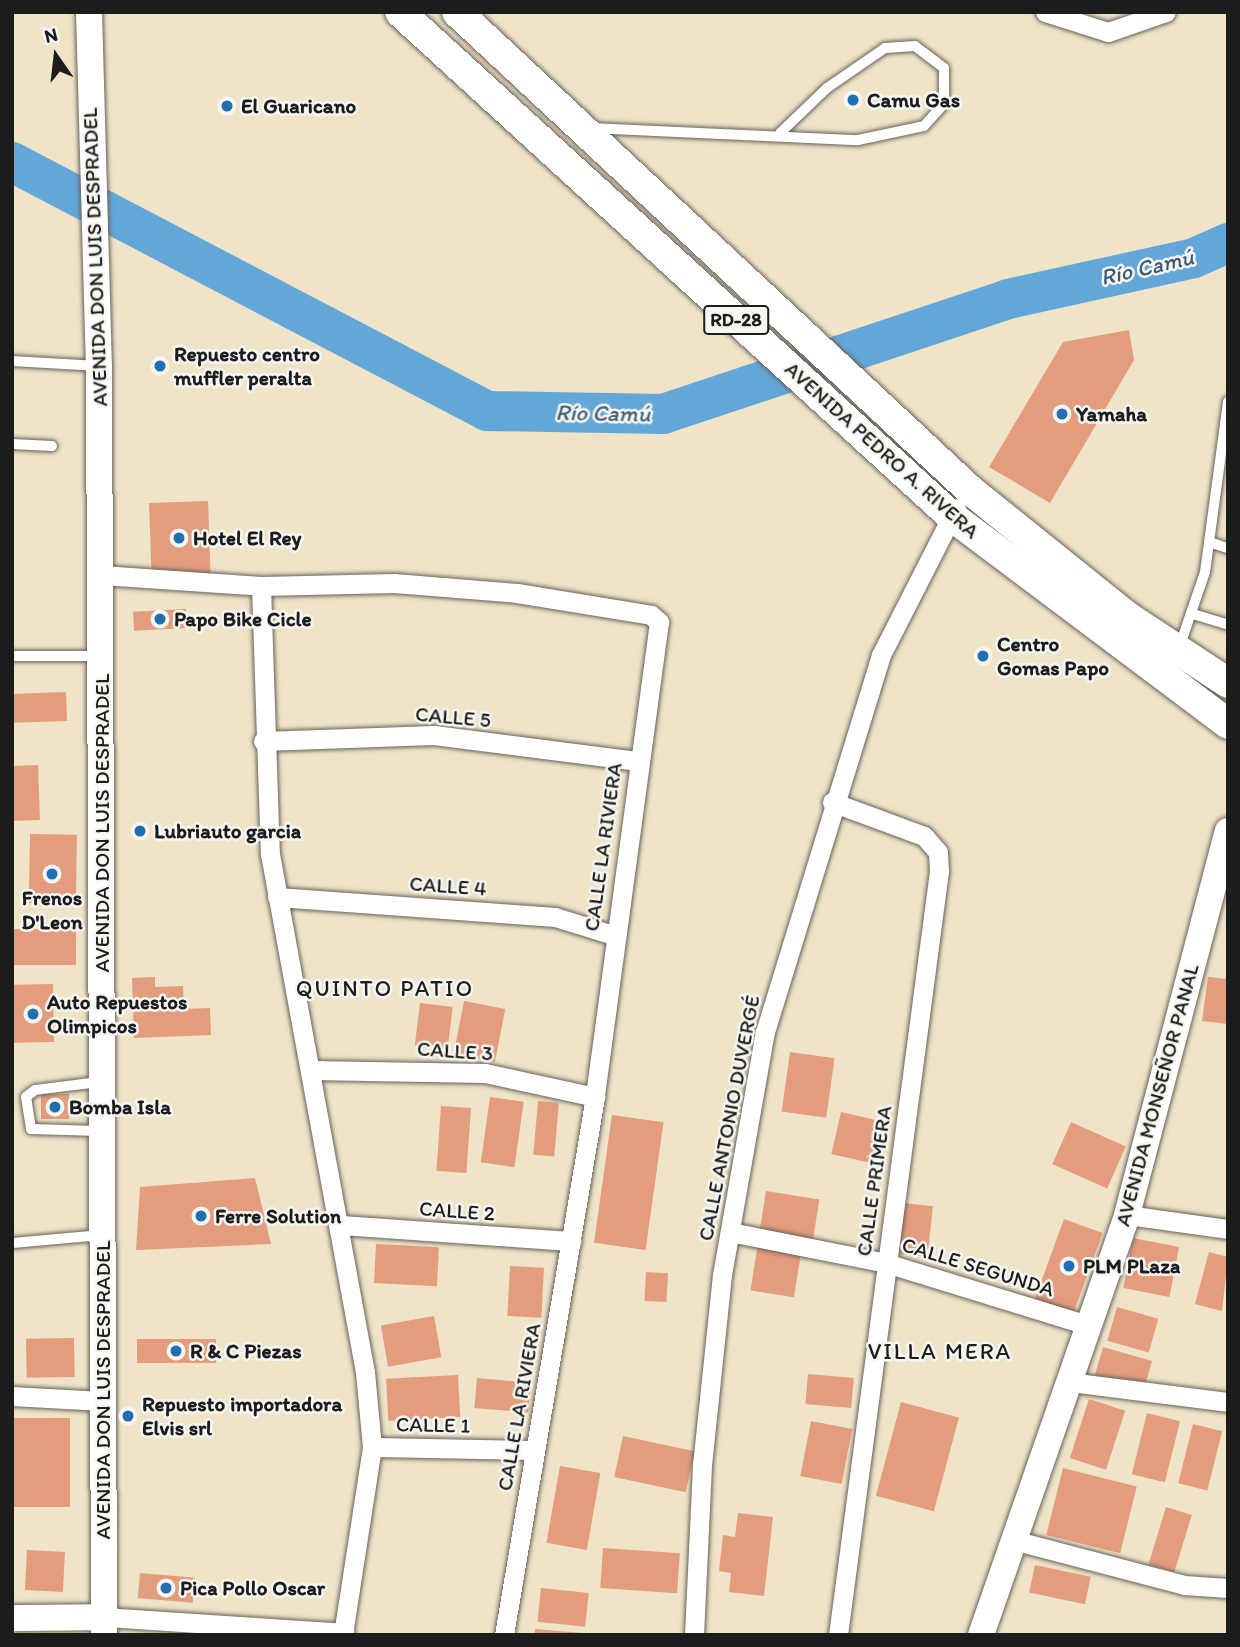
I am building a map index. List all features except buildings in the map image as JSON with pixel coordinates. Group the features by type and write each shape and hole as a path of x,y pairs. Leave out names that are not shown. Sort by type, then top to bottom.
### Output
{"main road":[{"name":"AVENIDA DON LUIS DESPRADEL","path":"89,12 88,66 99,366 101,575 104,1626"},
{"name":"AVENIDA PEDRO A. RIVERA","path":"400,12 574,174 909,456 970,490 1178,652 1228,683"},
{"name":"AVENIDA PEDRO A. RIVERA","path":"457,12 604,151 909,456 950,515 1157,675 1228,724"},
{"path":"516,119 542,92"},
{"name":"AVENIDA MONSEÑOR PANAL","path":"981,1635 1127,1215 1228,831"},
{"path":"26,1624 104,1626"}],"street":[{"path":"1045,12 1108,32 1166,12"},
{"name":"CALLE ANTONIO DUVERGÉ","path":"694,1635 702,1465 730,1232 765,1032 832,802 881,655 950,515 970,490"},
{"name":"CALLE LA RIVIERA","path":"101,575 261,586 394,583 517,593 651,615 661,629 638,761 613,935 595,1097 504,1635"},
{"path":"104,1626 343,1634 372,1447 340,1225 277,897 263,741 261,586"},
{"name":"CALLE 5","path":"263,741 434,735 638,761"},
{"name":"CALLE PRIMERA","path":"832,802 924,836 938,852 838,1635"},
{"name":"CALLE 4","path":"277,897 555,917 613,935"},
{"name":"CALLE 3","path":"310,1070 485,1073 595,1097"},
{"path":"1127,1215 1228,1229"},
{"name":"CALLE 2","path":"340,1225 571,1241"},
{"name":"CALLE SEGUNDA","path":"730,1232 886,1263 1088,1325"},
{"path":"1070,1382 1228,1402"},
{"path":"12,1396 102,1401"},
{"name":"CALLE 1","path":"372,1447 535,1450"},
{"path":"1013,1541 1184,1586 1228,1588"}],"lane":[{"path":"579,127 780,133 858,140 924,127 944,104 944,68 915,46 885,48 827,88 780,133"},
{"path":"12,361 99,366"},
{"path":"1157,675 1178,652 1193,614 1209,542 1228,402"},
{"path":"12,444 52,446"},
{"path":"1209,542 1228,548"},
{"path":"1193,614 1228,625"},
{"path":"12,656 101,656"},
{"path":"103,1082 35,1090 26,1097 31,1129 103,1132"},
{"path":"12,1243 102,1235"}],"waterway":[{"name":"Río Camú","path":"12,162 487,411 663,414 1008,299 1194,258 1228,243"}],"place":[{"name":"Camu Gas","path":"853,100"},
{"name":"El Guaricano","path":"227,106"},
{"name":"Repuesto centro muffler peralta","path":"160,366"},
{"name":"Yamaha","path":"1062,414"},
{"name":"Hotel El Rey","path":"179,538"},
{"name":"Papo Bike Cicle","path":"160,619"},
{"name":"Centro Gomas Papo","path":"983,656"},
{"name":"Lubriauto garcia","path":"140,831"},
{"name":"Frenos D'Leon","path":"52,874"},
{"name":"Auto Repuestos Olimpicos","path":"33,1014"},
{"name":"Bomba Isla","path":"55,1107"},
{"name":"Ferre Solution","path":"201,1216"},
{"name":"PLM PLaza","path":"1069,1266"},
{"name":"R & C Piezas","path":"176,1351"},
{"name":"Repuesto importadora Elvis srl","path":"128,1416"},
{"name":"Pica Pollo Oscar","path":"166,1588"}],"district":[{"name":"QUINTO PATIO","path":"385,988"},
{"name":"VILLA MERA","path":"940,1351"}]}
